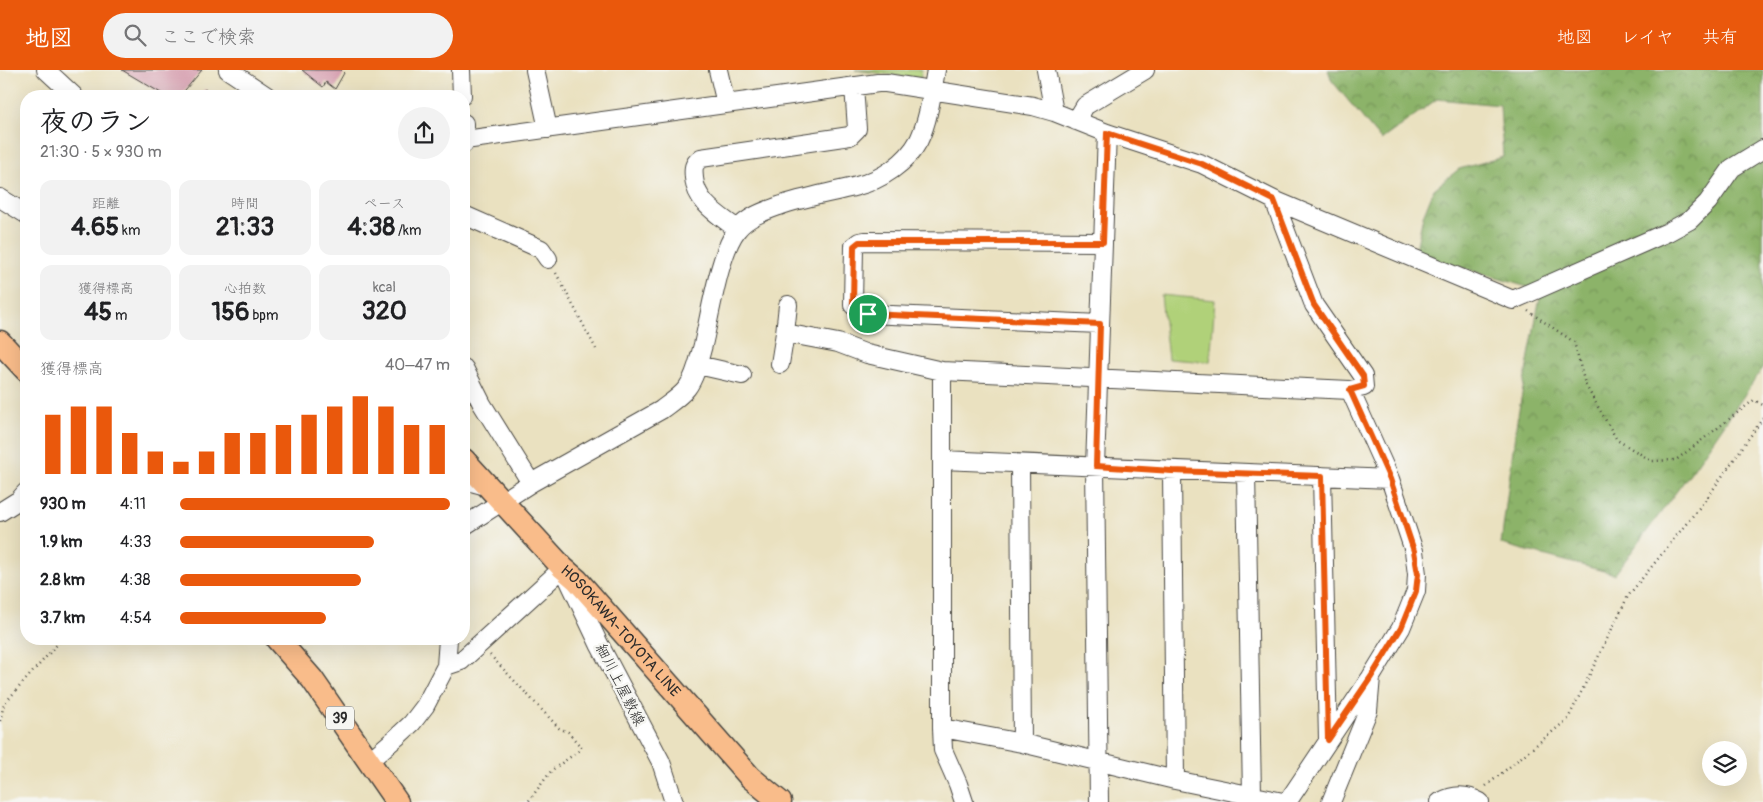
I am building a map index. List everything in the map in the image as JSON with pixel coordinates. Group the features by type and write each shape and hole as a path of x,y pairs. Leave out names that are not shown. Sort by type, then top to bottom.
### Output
{"main road":[{"path":"0,342 20,364"},
{"name":"HOSOKAWA-TOYOTA LINE","path":"470,466 563,568 577,580 750,777 780,802"},
{"name":"39","path":"282,645 312,679 370,760 397,802"}],"street":[{"path":"46,70 68,90"},
{"path":"228,70 258,90"},
{"path":"461,70 462,90"},
{"path":"535,70 548,129"},
{"path":"718,70 726,104"},
{"path":"470,520 496,494 531,483 661,410 688,387 698,365 722,261 737,230 762,212 789,202 858,186 881,178 907,155 918,141 936,70"},
{"path":"1046,70 1054,112"},
{"path":"1076,121 1084,106 1145,70"},
{"path":"470,136 548,129 886,83 1033,106 1054,112 1107,133 1202,164 1274,200 1513,300 1668,232 1690,220 1708,202 1732,168 1763,149"},
{"path":"737,230 698,196 693,167 696,162 701,158 850,136 857,129 854,86"},
{"path":"1099,802 1096,466 1107,133"},
{"path":"0,199 20,209"},
{"path":"786,333 838,343 867,354 942,371 1350,390 1364,386 1363,376 1314,305 1274,200"},
{"path":"470,218 541,249 548,259"},
{"path":"1100,324 868,314 853,305 854,246 859,242 865,241 1103,242"},
{"path":"780,364 786,333 788,304"},
{"path":"698,365 742,375"},
{"path":"942,371 943,750 964,802"},
{"path":"470,380 482,404 531,483"},
{"path":"942,728 1022,743 1175,780 1283,802 1288,801 1371,677 1401,628 1416,591 1418,574 1414,551 1390,479 1350,390"},
{"path":"942,460 1390,479"},
{"path":"1020,464 1022,743"},
{"path":"1172,471 1175,780"},
{"path":"1246,473 1252,795"},
{"path":"1322,476 1328,740"},
{"path":"470,483 496,494"},
{"path":"0,512 20,499"},
{"path":"446,666 461,661 563,568"},
{"name":"細川上屋敷線","path":"563,568 599,644 661,762 674,802"},
{"path":"370,760 412,723 425,706 446,666 448,645"},
{"path":"1331,802 1368,711 1371,677"},
{"path":"1440,802 1450,796 1460,795 1476,800"}],"path":[{"path":"548,259 596,349"},
{"path":"1513,300 1574,342 1585,384 1618,440 1652,461 1676,460 1754,400 1763,405"},
{"path":"1476,800 1568,719 1628,596 1707,498 1763,418"},
{"path":"480,644 559,728 568,732 581,747 580,750 552,770 528,802"},
{"path":"0,721 4,704 57,645"}],"green space":[{"path":"855,70 922,70 920,79"},
{"path":"1328,70 1763,70 1763,368 1694,468 1615,574 1501,544 1516,426 1541,291 1415,254 1423,216 1434,189 1459,169 1503,157 1500,105 1437,99 1381,140 1332,81"},
{"path":"1161,295 1215,300 1210,362 1168,359"}],"building":[{"path":"122,70 202,70 185,90 156,90"},
{"path":"302,70 341,70 344,73 335,89 326,82 323,87"}],"route":[{"path":"1107,133 1202,164 1274,200 1314,305 1363,376 1364,386 1350,390 1390,479 1414,551 1418,574 1416,591 1401,628 1371,677 1328,740 1322,476 1172,471 1096,466 1100,324 868,314 853,305 854,246 859,242 1103,242 1107,133"}]}
